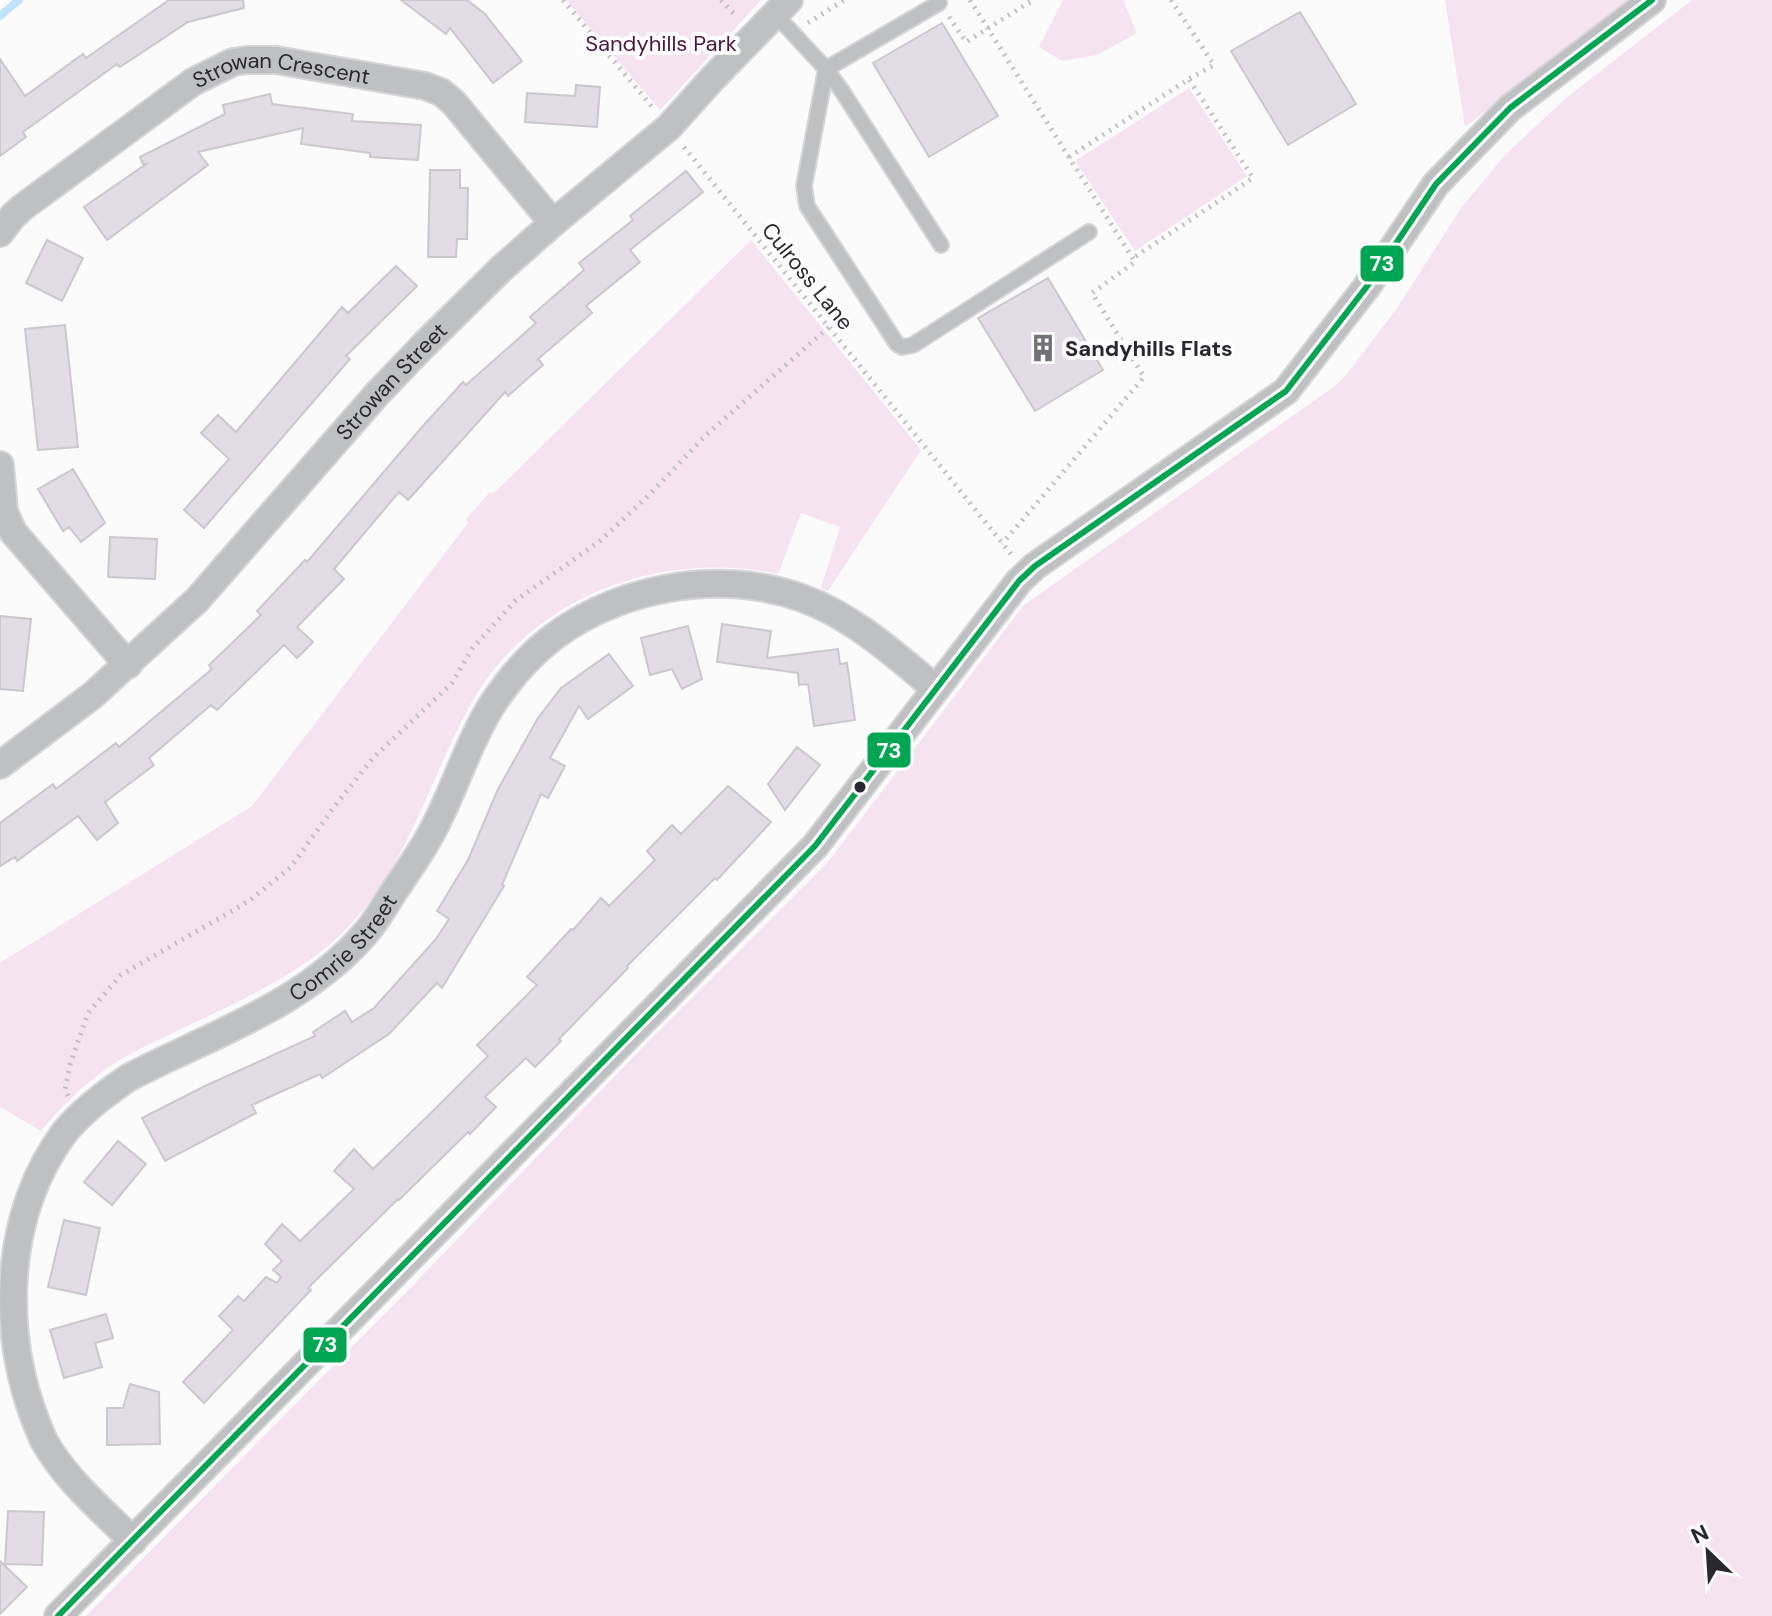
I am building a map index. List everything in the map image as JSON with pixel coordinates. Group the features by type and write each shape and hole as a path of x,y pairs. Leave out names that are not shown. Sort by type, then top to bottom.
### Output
{"street":[{"path":"58,1616 800,862 834,824 1026,574 1286,391 1368,285 1436,184 1510,108 1652,0"},
{"name":"Strowan Street","path":"0,765 93,695 197,600 423,346 502,268 669,127 785,15"},
{"name":"Strowan Crescent","path":"0,233 23,207 193,82 233,62 262,59 425,86 441,92 454,103 553,223"},
{"path":"0,465 6,518 13,532 128,665"},
{"name":"Comrie Street","path":"133,1541 79,1487 45,1444 18,1389 6,1332 4,1278 20,1209 46,1158 77,1119 128,1078 297,993 351,949 367,933 429,839 479,729 501,692 541,647 592,613 651,592 694,585 737,584 785,592 854,623 936,689"}],"lane":[{"path":"939,3 826,69 804,186 810,213 897,344 902,347 913,345 1089,232"},
{"path":"785,15 842,91 941,245"}],"path":[{"name":"Culross Lane","path":"563,0 669,127 1026,574"},
{"path":"785,15 844,0"},
{"path":"970,0 1135,262 1092,293 1144,377 1002,544"},
{"path":"939,3 966,42 1033,0"},
{"path":"1069,157 1214,65 1171,0"},
{"path":"1133,258 1253,178 1189,79"},
{"path":"77,1119 65,1090 70,1065 88,1013 121,975 249,901 290,868 373,758 452,683 472,649 515,601 600,541 706,435 829,327"}],"green space":[{"name":"Sandyhills Park","path":"566,0 761,0 660,110"},
{"path":"1063,0 1123,0 1137,33 1097,55 1062,61 1039,47"},
{"path":"1445,0 1629,0 1465,127"},
{"path":"1692,0 1772,0 1772,1616 86,1616 828,862 1024,605 1335,386 1395,311 1462,207 1505,155 1566,98"},
{"path":"1189,88 1247,176 1135,251 1075,161"},
{"path":"751,240 921,450 828,591 821,588 840,527 801,513 778,574 733,568 687,569 643,576 600,590 560,611 524,638 493,670 468,709 397,859 360,914 337,938 300,967 259,991 114,1064 79,1090 41,1131 0,1107 0,963 252,806 468,523 466,519 490,492 493,494"}],"building":[{"path":"169,0 243,0 244,8 188,22 120,67 117,64 23,132 26,137 0,156 0,59 25,96 83,54 86,58"},
{"path":"401,0 467,0 485,14 522,61 493,83 450,28 446,34"},
{"path":"1300,12 1356,104 1288,145 1231,51"},
{"path":"942,23 998,116 929,157 873,63"},
{"path":"576,85 600,87 597,127 525,122 527,93 575,96"},
{"path":"270,94 272,104 353,114 352,121 421,125 418,160 370,157 370,153 301,144 303,128 198,152 208,165 107,240 84,207 146,164 140,157 225,114 223,105"},
{"path":"430,170 460,170 460,188 468,188 467,239 457,239 456,257 428,257"},
{"path":"686,171 703,192 630,250 640,262 586,306 592,313 538,359 543,365 508,396 505,392 408,500 399,492 334,569 344,579 297,627 313,642 297,658 284,645 217,710 211,705 149,758 154,765 105,802 118,823 97,840 78,816 17,861 15,857 0,866 0,823 53,784 56,789 116,743 119,747 212,669 209,665 261,615 257,611 305,560 307,562 463,382 466,385 536,323 530,317 584,270 579,263 633,220 630,216"},
{"path":"47,240 83,258 62,301 26,283"},
{"path":"396,266 417,286 346,356 350,359 204,528 184,510 229,459 201,433 218,415 236,432 342,307 348,313"},
{"name":"Sandyhills Flats","path":"1048,278 1103,370 1035,411 978,318"},
{"path":"65,325 78,447 38,450 25,329"},
{"path":"73,469 105,523 81,542 69,527 63,531 38,489"},
{"path":"110,537 157,539 155,579 108,577"},
{"path":"0,616 31,619 23,691 0,689"},
{"path":"722,624 771,631 767,658 838,649 840,664 847,663 855,720 814,726 808,684 799,685 798,673 717,662"},
{"path":"688,626 702,679 682,689 672,669 650,675 641,638"},
{"path":"609,654 633,686 588,719 579,706 550,758 565,766 548,798 541,794 504,886 442,988 437,983 389,1034 322,1078 320,1074 252,1105 256,1113 165,1161 142,1118 315,1036 313,1032 345,1011 352,1022 374,1008 436,939 449,919 437,911 468,860 498,789 538,718 561,688"},
{"path":"797,747 820,765 785,810 768,784"},
{"path":"728,786 771,822 717,880 715,878 627,966 535,1067 526,1058 485,1097 496,1107 308,1288 311,1290 204,1403 183,1382 233,1330 219,1316 238,1296 244,1301 266,1277 277,1283 281,1277 273,1270 282,1261 265,1244 282,1224 300,1241 354,1189 334,1171 354,1149 373,1169 433,1111 488,1056 477,1045 537,985 527,977 601,898 609,906 655,860 647,851 672,825 681,834"},
{"path":"118,1141 146,1164 112,1205 84,1182"},
{"path":"64,1220 100,1228 86,1295 48,1287"},
{"path":"106,1314 113,1338 95,1343 102,1367 64,1378 50,1330"},
{"path":"130,1384 159,1392 160,1444 107,1445 107,1408 123,1408"},
{"path":"8,1511 44,1512 42,1565 5,1564"},
{"path":"0,1561 27,1587 0,1614"}],"waterway":[{"path":"0,16 19,0"}],"transit line":[{"name":"73","path":"58,1616 815,846 1019,581 1035,566 1286,391 1368,285 1436,184 1510,108 1652,0"}],"place":[{"name":"Sandyhills Flats","path":"1043,348"}]}
